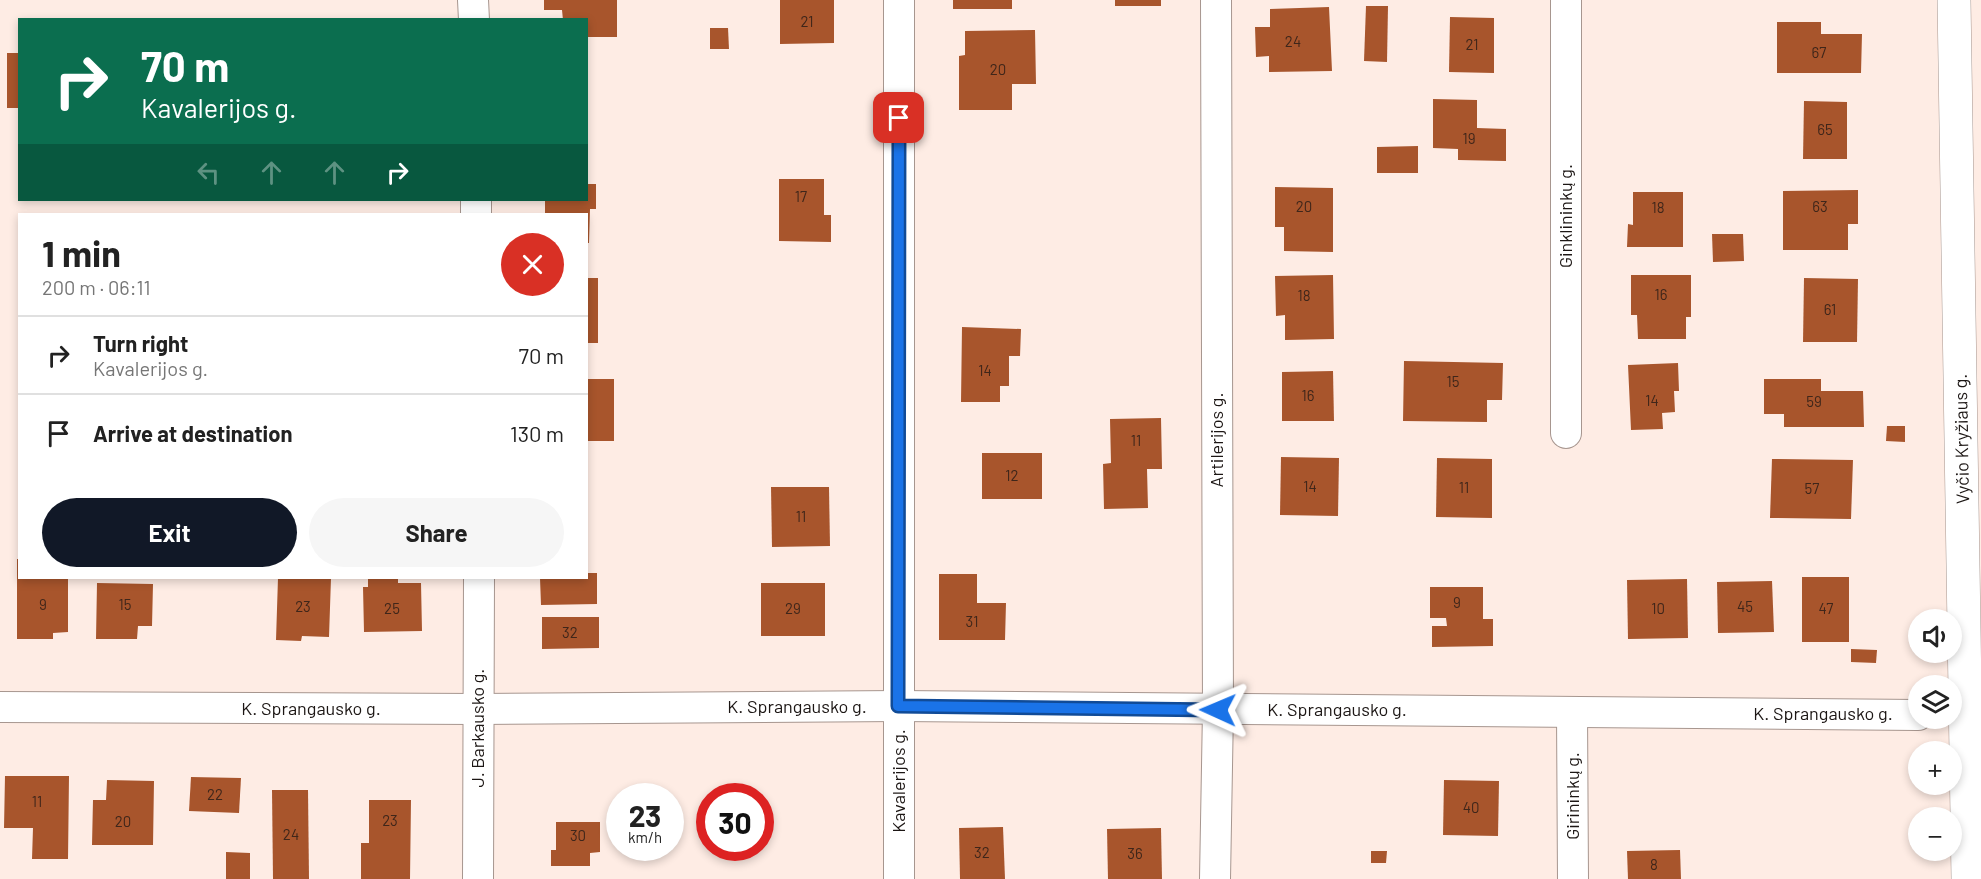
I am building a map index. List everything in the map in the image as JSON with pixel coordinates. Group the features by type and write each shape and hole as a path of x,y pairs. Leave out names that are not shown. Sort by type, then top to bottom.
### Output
{"street":[{"path":"474,0 474,18"},
{"name":"Kavalerijos g.","path":"899,0 899,879"},
{"name":"Artilerijos g.","path":"1215,879 1218,710 1216,0"},
{"name":"Ginklininkų g.","path":"1566,0 1566,433"},
{"name":"Vyčio Kryžiaus g.","path":"1953,0 1968,879"},
{"name":"J. Barkausko g.","path":"478,879 479,579"},
{"name":"K. Sprangausko g.","path":"0,707 478,709 898,706 1908,715"},
{"name":"Girininkų g.","path":"1572,712 1573,879"}],"building":[{"path":"544,0 617,0 617,37 588,37 588,18 563,18 562,10 544,10"},
{"path":"780,0 834,0 834,43 780,44"},
{"path":"953,0 1012,0 1012,9 953,9"},
{"path":"1115,0 1161,0 1161,6 1115,6"},
{"path":"1366,6 1388,6 1387,62 1364,61"},
{"path":"1329,7 1332,71 1269,72 1269,56 1256,57 1255,27 1270,27 1270,9"},
{"path":"1450,17 1494,18 1494,73 1449,72"},
{"path":"1777,22 1821,22 1821,34 1862,34 1861,73 1777,73"},
{"path":"710,28 728,28 729,49 710,49"},
{"path":"1035,30 1036,84 1012,84 1012,110 959,110 959,56 965,55 965,31"},
{"path":"7,53 18,53 18,108 7,108"},
{"path":"1433,99 1477,100 1477,128 1506,129 1506,161 1458,160 1458,149 1433,148"},
{"path":"1804,101 1847,102 1847,159 1803,159"},
{"path":"1418,146 1418,173 1377,173 1377,147"},
{"path":"779,179 824,179 824,215 831,215 831,242 779,241"},
{"path":"588,184 596,184 596,209 590,209 589,243 588,213 545,213 545,201 588,201"},
{"path":"1275,187 1333,188 1333,252 1284,251 1284,227 1275,227"},
{"path":"1858,190 1858,224 1848,224 1848,250 1783,250 1783,191"},
{"path":"1633,192 1683,192 1683,247 1627,247 1628,224 1633,225"},
{"path":"1712,234 1743,234 1744,261 1713,262"},
{"path":"1333,275 1334,339 1285,340 1285,315 1276,316 1275,276"},
{"path":"1631,275 1691,275 1691,317 1686,317 1686,339 1638,339 1637,315 1631,315"},
{"path":"588,278 598,278 598,343 588,343"},
{"path":"1804,278 1858,279 1857,342 1803,342"},
{"path":"962,327 1021,329 1020,356 1009,356 1009,386 1000,386 1000,402 961,402"},
{"path":"1404,361 1503,363 1502,400 1487,400 1487,422 1403,421"},
{"path":"1678,363 1679,391 1674,391 1675,412 1662,413 1663,429 1631,430 1628,365"},
{"path":"1333,371 1334,421 1282,421 1282,372"},
{"path":"588,379 614,379 614,441 588,441"},
{"path":"1764,379 1821,379 1821,391 1863,391 1864,427 1784,427 1784,414 1764,414"},
{"path":"1161,418 1162,469 1147,469 1148,508 1104,509 1103,464 1111,463 1110,419"},
{"path":"1887,426 1905,426 1905,442 1886,441"},
{"path":"982,453 1042,453 1042,499 982,499"},
{"path":"1281,457 1339,458 1338,516 1280,515"},
{"path":"1437,458 1492,459 1492,518 1436,517"},
{"path":"1772,459 1853,460 1851,519 1770,518"},
{"path":"771,487 829,487 830,546 772,547"},
{"path":"18,559 18,579 68,579 68,632 53,633 53,639 17,639"},
{"path":"588,573 597,573 597,604 541,605 540,579 588,579"},
{"path":"939,574 977,574 977,603 1006,603 1005,640 939,640"},
{"path":"1802,577 1849,577 1849,642 1802,642"},
{"path":"278,579 331,579 329,637 302,636 301,641 276,640"},
{"path":"368,579 398,579 398,583 421,583 422,631 364,632 363,587 368,587"},
{"path":"1687,579 1688,638 1628,639 1627,580"},
{"path":"1772,581 1774,632 1718,633 1717,582"},
{"path":"97,583 153,584 152,626 138,626 137,639 96,639"},
{"path":"761,583 825,583 825,636 761,636"},
{"path":"1430,587 1483,587 1483,619 1493,619 1493,646 1432,647 1432,626 1447,626 1446,618 1430,618"},
{"path":"542,617 599,617 599,648 542,649"},
{"path":"1851,649 1877,650 1876,663 1851,662"},
{"path":"5,776 69,776 68,859 32,859 33,828 4,828"},
{"path":"191,777 241,778 239,813 189,811"},
{"path":"107,780 154,781 153,845 92,845 93,800 106,800"},
{"path":"1444,780 1499,781 1498,836 1443,835"},
{"path":"272,790 308,790 309,879 273,879"},
{"path":"369,800 411,800 410,879 361,879 361,843 369,843"},
{"path":"556,822 600,822 600,852 590,853 590,866 551,866 551,850 556,850"},
{"path":"1003,827 1005,879 960,879 959,828"},
{"path":"1161,828 1162,879 1108,879 1107,829"},
{"path":"1680,850 1681,879 1628,879 1627,851"},
{"path":"1371,851 1387,851 1386,863 1371,863"},
{"path":"226,852 250,853 250,879 226,879"}],"route":[{"path":"899,118 898,706 1218,710"}]}
